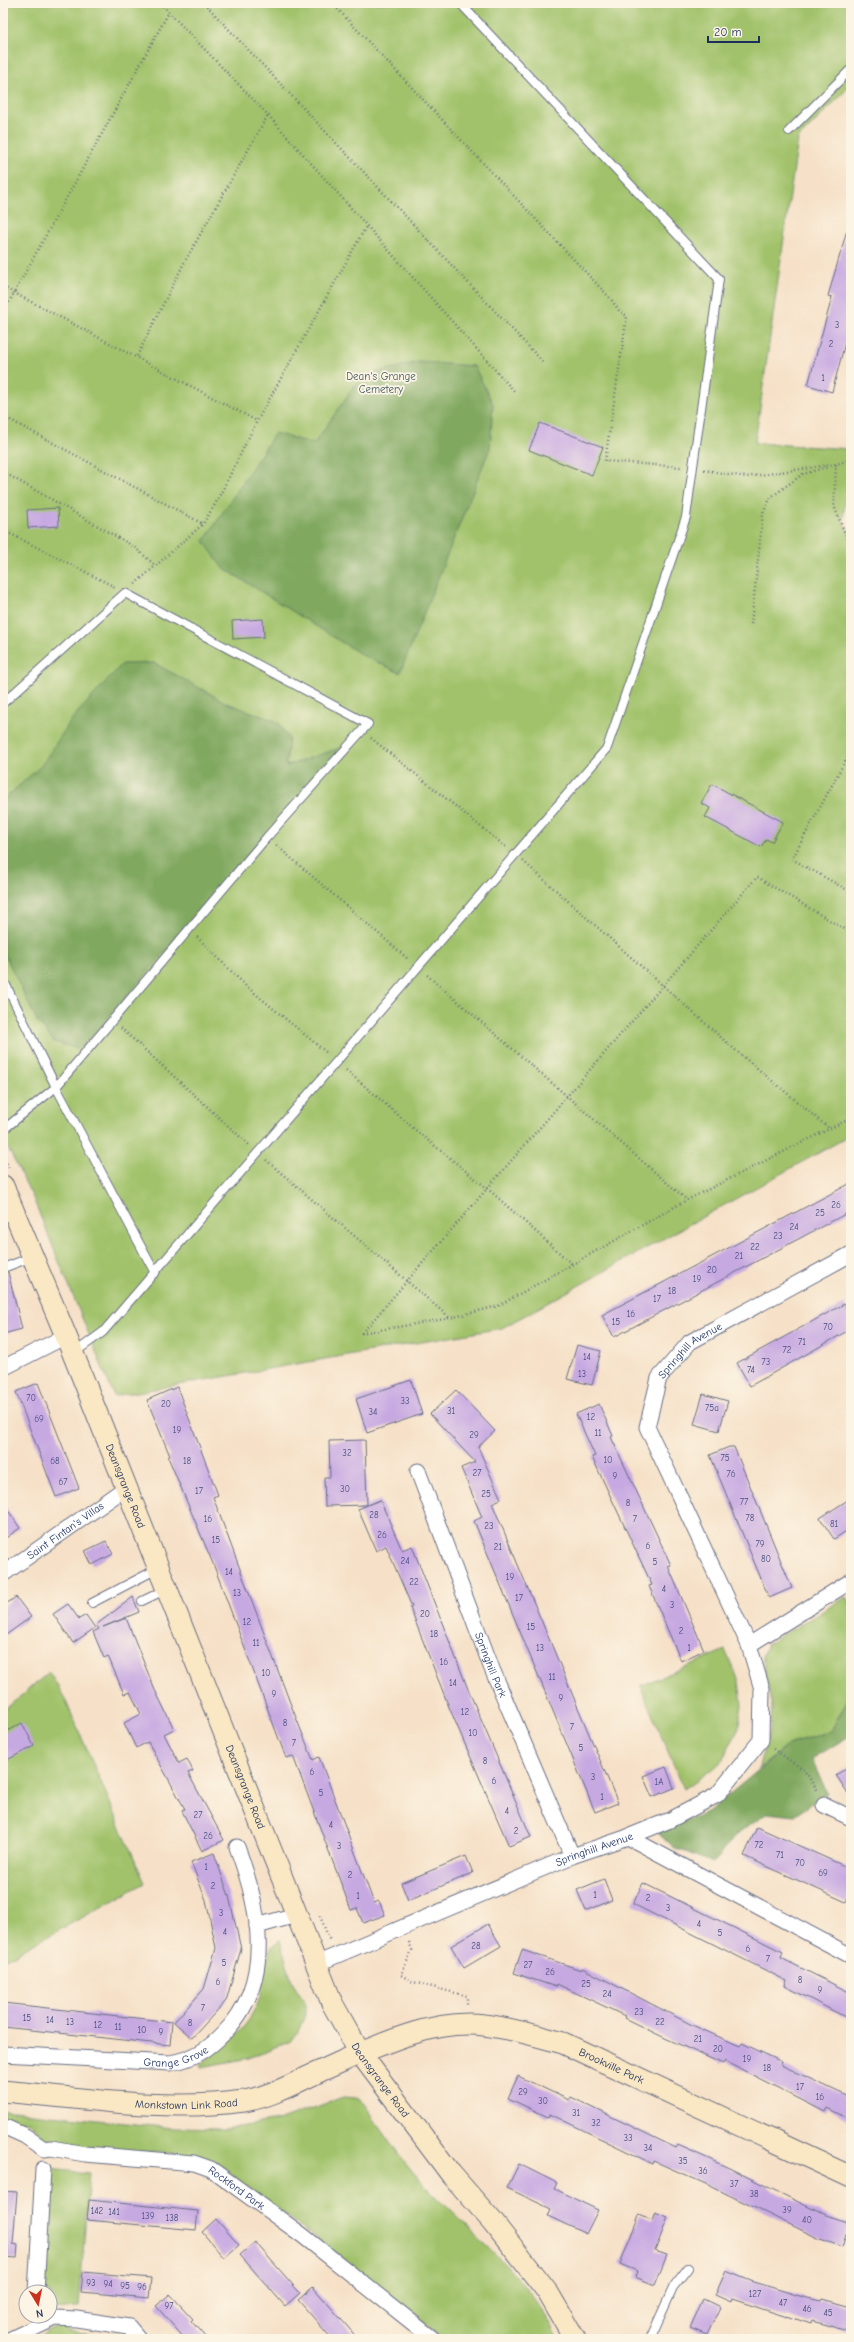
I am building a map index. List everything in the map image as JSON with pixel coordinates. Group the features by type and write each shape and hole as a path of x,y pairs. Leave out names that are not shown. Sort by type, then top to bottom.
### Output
{"main road":[{"name":"Deansgrange Road","path":"3,1186 34,1256 70,1345 332,2003 360,2053 451,2174 492,2221 547,2291 575,2339"},
{"name":"Brookville Park","path":"360,2053 400,2037 449,2025 482,2024 525,2032 563,2043 851,2177"},
{"name":"Monkstown Link Road","path":"3,2091 180,2106 246,2101 285,2087 360,2053"}],"street":[{"name":"Springhill Avenue","path":"316,1964 572,1856 628,1838 670,1820 717,1795 761,1740 762,1689 749,1645 646,1427 659,1378 690,1342 851,1254"},
{"path":"3,1368 70,1345"},
{"name":"Springhill Park","path":"418,1470 492,1669 572,1856"},
{"name":"Saint Fintan's Villas","path":"3,1574 127,1487"},
{"path":"749,1645 851,1581"},
{"path":"824,1805 851,1818"},
{"path":"628,1838 851,1956"},
{"name":"Grange Grove","path":"3,2054 170,2063 194,2057 209,2048 231,2026 250,1995 258,1967 257,1926 249,1880 237,1847"},
{"path":"257,1926 296,1915"},
{"name":"Rockford Park","path":"3,2126 25,2136 44,2149 51,2148 85,2154 194,2163 211,2169 302,2235 433,2339"},
{"path":"36,2284 43,2169"},
{"path":"58,2318 77,2319 128,2326 138,2339"},
{"path":"11,2339 30,2324"}],"lane":[{"path":"70,1345 103,1332 607,748 686,517 719,280 460,3"},
{"path":"789,131 851,69"},
{"path":"3,703 126,592 368,724 267,837 56,1087 3,1130"},
{"path":"3,980 56,1087 155,1273"},
{"path":"3,1268 34,1256"},
{"path":"92,1603 159,1568"},
{"path":"142,1601 168,1589"},
{"path":"650,2339 674,2286 688,2268"}],"path":[{"path":"160,3 268,115 367,224 514,391"},
{"path":"204,3 544,364"},
{"path":"332,3 611,298 619,311 627,316 605,461 694,468 746,477 836,464"},
{"path":"3,313 168,12"},
{"path":"137,356 184,263 268,115"},
{"path":"3,530 126,592 203,524 217,501 257,421 367,224"},
{"path":"3,287 137,356 257,421"},
{"path":"3,416 203,524"},
{"path":"751,624 763,513 771,497 803,474 851,460"},
{"path":"836,464 834,506 851,548"},
{"path":"3,472 133,546 156,566"},
{"path":"362,731 516,855 664,985 734,1049 830,1129"},
{"path":"851,750 792,859 851,892"},
{"path":"267,837 687,1200"},
{"path":"851,933 757,877 568,1098 362,1334 450,1318 498,1306 687,1200 851,1118"},
{"path":"190,929 246,986 419,1133 488,1188 573,1265"},
{"path":"112,1020 258,1153 450,1318"},
{"path":"761,1740 804,1770 824,1805"},
{"path":"403,1926 412,1950 401,1975 413,1982 467,1996 468,2025"}],"green space":[{"name":"Dean's Grange Cemetery","path":"3,3 851,3 851,85 798,139 755,443 851,449 843,521 851,536 851,1135 502,1328 114,1396 33,1198 3,1138"},
{"path":"419,362 474,366 493,404 490,448 400,673 362,655 222,567 204,541 275,433 314,444 361,376"},
{"path":"154,663 227,703 278,722 289,739 286,766 346,746 80,1049 54,1042 37,1021 3,951 3,800 41,766 72,719 122,664"},
{"path":"846,1597 851,1606 851,1693 831,1731 789,1745 758,1769 771,1728 772,1707 762,1655 768,1644"},
{"path":"725,1650 739,1681 742,1705 738,1730 721,1763 684,1789 640,1686"},
{"path":"49,1672 64,1697 145,1883 3,1961 3,1711"},
{"path":"851,1693 851,1735 812,1759 827,1793 794,1816 766,1813 738,1833 713,1863 673,1847 658,1832 709,1811 789,1745 831,1731"},
{"path":"280,1940 292,1982 305,2003 305,2018 299,2031 291,2041 249,2058 202,2067 200,2064 233,2038 253,2014 260,1997 266,1961 269,1953"},
{"path":"343,2097 359,2098 397,2151 421,2181 515,2275 532,2296 558,2339 444,2339 338,2255 222,2168 197,2155 80,2148 44,2138 29,2123 3,2119 3,2110 173,2128 225,2129 278,2121"},
{"path":"48,2169 89,2173 79,2307 58,2308 58,2284 41,2284"},
{"path":"68,2327 67,2332 112,2337 113,2332 124,2335 128,2339 35,2339 48,2330"}],"building":[{"path":"847,230 851,230 851,320 832,392 808,385 832,297 828,296"},
{"path":"540,423 603,447 592,475 529,450"},
{"path":"58,508 59,526 28,528 27,510"},
{"path":"263,619 264,637 233,639 232,621"},
{"path":"712,784 783,822 772,842 766,839 761,847 705,817 710,808 701,803"},
{"path":"851,1183 851,1211 614,1337 602,1315"},
{"path":"8,1272 22,1329 3,1334 3,1273"},
{"path":"844,1304 851,1316 851,1329 750,1386 737,1363"},
{"path":"577,1345 601,1351 592,1385 567,1379"},
{"path":"411,1380 422,1414 367,1433 356,1399"},
{"path":"38,1383 79,1488 56,1497 16,1392"},
{"path":"177,1387 218,1495 213,1497 289,1700 313,1760 319,1757 374,1903 379,1901 385,1915 363,1923 357,1908 351,1910 293,1756 286,1758 214,1566 168,1457 170,1456 147,1400"},
{"path":"456,1390 495,1431 478,1447 501,1499 492,1503 618,1803 595,1812 474,1521 482,1517 461,1468 475,1462 430,1414"},
{"path":"703,1394 728,1401 719,1431 694,1424"},
{"path":"599,1404 613,1436 611,1437 671,1565 668,1566 704,1650 681,1661 649,1586 652,1585 592,1457 595,1456 576,1414"},
{"path":"365,1440 367,1505 325,1506 324,1477 330,1477 329,1441"},
{"path":"729,1447 734,1447 792,1588 769,1598 710,1455"},
{"path":"851,1498 851,1528 834,1539 820,1518"},
{"path":"380,1500 402,1550 412,1546 468,1689 531,1837 509,1846 449,1707 410,1608 412,1607 386,1546 376,1551 358,1509"},
{"path":"3,1503 20,1528 3,1540"},
{"path":"106,1541 113,1554 92,1565 85,1551"},
{"path":"16,1597 31,1617 3,1637 3,1606"},
{"path":"133,1597 139,1612 103,1627 126,1618 154,1688 174,1729 164,1734 179,1763 187,1759 193,1771 188,1773 224,1840 202,1851 182,1811 185,1809 148,1742 136,1748 124,1723 141,1714 130,1692 124,1694 108,1656 104,1658 93,1632 99,1629 96,1625"},
{"path":"68,1604 79,1619 86,1615 95,1628 73,1643 53,1614"},
{"path":"22,1723 34,1746 3,1762 3,1733"},
{"path":"851,1765 851,1798 836,1775"},
{"path":"666,1767 674,1788 652,1797 643,1776"},
{"path":"757,1827 851,1869 851,1890 846,1902 744,1856"},
{"path":"214,1853 229,1896 241,1949 226,2001 192,2038 174,2022 204,1989 216,1948 206,1900 191,1862"},
{"path":"466,1856 473,1873 408,1900 401,1883"},
{"path":"604,1879 612,1900 586,1911 577,1890"},
{"path":"643,1883 783,1952 781,1958 851,1993 851,2020 785,1986 787,1981 633,1904"},
{"path":"488,1924 501,1946 464,1968 451,1946"},
{"path":"522,1950 581,1970 582,1968 692,2025 740,2046 742,2043 782,2062 781,2065 851,2098 851,2120 827,2108 825,2112 725,2061 723,2064 665,2038 624,2018 625,2016 557,1984 556,1987 514,1973"},
{"path":"3,2003 172,2022 170,2045 3,2027"},
{"path":"518,2076 569,2100 571,2097 676,2148 678,2145 729,2168 825,2215 850,2223 842,2247 818,2238 708,2185 654,2161 653,2164 550,2114 548,2117 508,2098"},
{"path":"519,2164 557,2183 554,2189 598,2210 586,2234 548,2216 551,2209 507,2188"},
{"path":"3,2191 17,2192 12,2244 18,2245 17,2258 3,2257"},
{"path":"89,2200 198,2211 196,2230 87,2220"},
{"path":"655,2212 668,2217 655,2251 667,2255 655,2285 635,2277 637,2271 620,2264 639,2215 652,2220"},
{"path":"216,2219 239,2245 224,2258 202,2232"},
{"path":"255,2242 300,2293 285,2306 240,2255"},
{"path":"726,2271 751,2281 803,2297 821,2301 822,2299 851,2307 851,2332 812,2321 811,2324 732,2299 731,2302 715,2295"},
{"path":"83,2272 151,2278 149,2298 81,2292"},
{"path":"313,2287 358,2339 332,2339 298,2300"},
{"path":"170,2294 193,2319 191,2321 207,2339 185,2339 156,2306"},
{"path":"703,2299 720,2307 707,2335 690,2328"}]}
